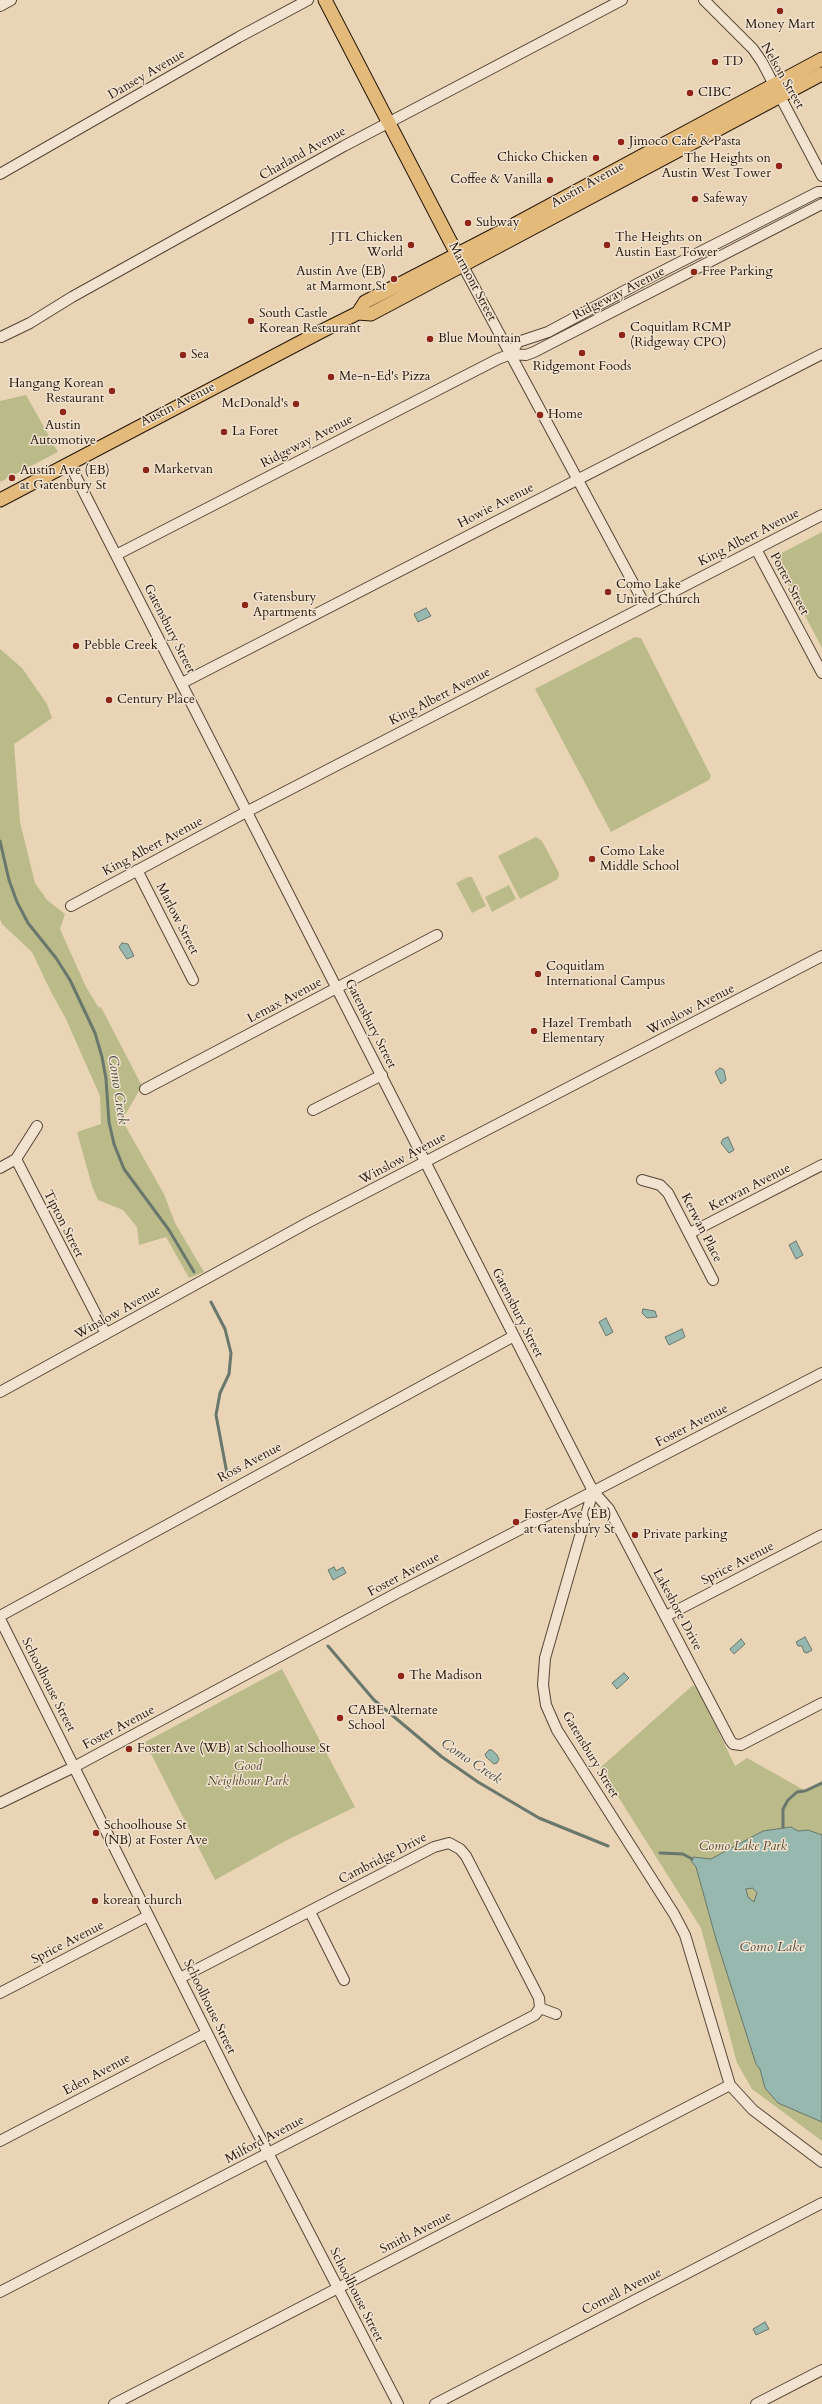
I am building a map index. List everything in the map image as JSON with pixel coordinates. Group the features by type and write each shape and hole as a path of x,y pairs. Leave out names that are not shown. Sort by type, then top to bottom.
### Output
{"main road":[{"name":"Marmont Street","path":"325,0 460,260"},
{"name":"Austin Avenue","path":"0,500 358,313 371,314 460,260 777,90 822,59"},
{"name":"Austin Avenue","path":"777,90 822,74"}],"street":[{"path":"0,6 11,0"},
{"name":"Dansey Avenue","path":"0,174 239,37 308,0"},
{"name":"Charland Avenue","path":"0,337 30,323 72,297 388,122 622,0"},
{"name":"Nelson Street","path":"704,0 753,49 777,90 822,176"},
{"name":"Ridgeway Avenue","path":"511,354 518,342 548,332 641,282 818,192 822,192"},
{"name":"Ridgeway Avenue","path":"116,555 498,358 511,354 526,356 822,204"},
{"name":"Marmont Street","path":"460,260 578,478 645,606"},
{"name":"Howie Avenue","path":"182,683 578,478 822,354"},
{"name":"Gatensbury Street","path":"69,463 594,1491 545,1658 543,1682 546,1705 557,1730 683,1930 690,1948 730,2085 752,2110 822,2162"},
{"name":"King Albert Avenue","path":"71,906 248,811 822,515"},
{"name":"Porter Street","path":"756,549 822,674"},
{"name":"Marlow Street","path":"137,870 193,980"},
{"name":"Lemax Avenue","path":"144,1089 438,935"},
{"name":"Winslow Avenue","path":"0,1392 309,1222 822,956"},
{"path":"313,1110 382,1075"},
{"path":"0,1168 16,1160 36,1126"},
{"name":"Tipton Street","path":"16,1160 106,1334"},
{"name":"Kerwan Avenue","path":"690,1233 822,1165"},
{"name":"Kerwan Place","path":"642,1180 660,1185 668,1193 713,1280"},
{"name":"Ross Avenue","path":"0,1616 514,1336"},
{"name":"Foster Avenue","path":"0,1803 74,1767 397,1593 822,1374"},
{"name":"Lakeshore Drive","path":"594,1491 609,1509 733,1744 742,1745 822,1703"},
{"name":"Sprice Avenue","path":"666,1616 822,1535"},
{"name":"Schoolhouse Street","path":"0,1619 207,2033 398,2404"},
{"name":"Cambridge Drive","path":"180,1978 434,1847 449,1843 455,1845 466,1856 539,1998 540,2008"},
{"path":"310,1912 344,1980"},
{"name":"Sprice Avenue","path":"0,1993 148,1916"},
{"path":"540,2008 556,2014"},
{"name":"Milford Avenue","path":"0,2292 534,2015 540,2008"},
{"name":"Eden Avenue","path":"0,2140 207,2033"},
{"name":"Smith Avenue","path":"114,2404 730,2085"},
{"name":"Cornell Avenue","path":"435,2404 822,2203"},
{"path":"756,2404 822,2370"}],"green space":[{"path":"26,395 58,452 0,482 0,401"},
{"path":"822,532 822,648 774,557"},
{"path":"635,637 641,638 711,776 709,780 611,832 535,689"},
{"path":"0,649 22,668 47,704 52,718 14,744 20,822 35,883 47,900 65,914 60,929 86,987 99,1008 101,1007 142,1086 122,1120 164,1194 175,1223 204,1272 189,1278 166,1237 139,1245 137,1227 123,1210 98,1200 92,1186 77,1132 101,1124 100,1096 65,1017 32,952 2,924 0,919"},
{"path":"536,837 542,841 559,873 558,879 520,899 498,856"},
{"path":"468,877 472,877 486,906 472,913 456,883"},
{"path":"509,885 516,899 492,912 485,897"},
{"name":"Good Neighbour Park","path":"282,1669 355,1807 287,1840 215,1880 145,1742"},
{"name":"Como Lake Park","path":"693,1685 694,1687 696,1685 735,1766 747,1758 804,1790 822,1781 822,2141 752,2089 737,2063 701,1928 600,1768"}],"water":[{"path":"426,608 431,616 418,622 414,614"},
{"path":"122,943 128,944 134,956 127,959 119,947"},
{"path":"720,1068 724,1070 726,1080 721,1084 715,1072"},
{"path":"728,1137 734,1150 729,1153 721,1143 723,1139"},
{"path":"796,1241 803,1255 796,1259 789,1245"},
{"path":"643,1309 655,1311 657,1317 647,1318 642,1313"},
{"path":"606,1318 613,1332 606,1336 599,1322"},
{"path":"682,1329 685,1337 669,1345 665,1337"},
{"path":"334,1567 336,1571 343,1567 346,1573 333,1580 328,1570"},
{"path":"805,1637 812,1650 807,1653 804,1652 802,1646 798,1646 796,1642"},
{"path":"741,1639 745,1644 734,1654 730,1649"},
{"path":"624,1673 629,1678 617,1689 612,1683"},
{"path":"489,1750 492,1750 497,1755 499,1759 497,1763 494,1764 486,1757 485,1754"},
{"name":"Como Lake","path":"791,1827 798,1831 808,1830 822,1835 822,2122 778,2103 765,2088 716,1939 696,1867 691,1861 693,1857 711,1859 763,1831","holes":["753,1888 757,1893 754,1902 748,1897 746,1889"]},
{"path":"765,2322 769,2329 756,2335 753,2329"}],"waterway":[{"name":"Como Creek","path":"0,841 9,880 17,902 28,923 56,958 70,980 95,1033 102,1057 106,1079 109,1122 114,1144 124,1169 169,1230 194,1272"},
{"name":"Como Creek","path":"211,1302 225,1329 231,1353 229,1374 220,1393 216,1415 228,1479"},
{"name":"Como Creek","path":"328,1646 374,1700 442,1757 478,1782 539,1818 608,1846"},
{"path":"783,1827 783,1809 788,1800 797,1792 805,1791 822,1783"},
{"name":"Como Creek","path":"660,1853 683,1854 692,1859"}],"place":[{"name":"Money Mart","path":"780,11"},
{"name":"TD","path":"715,62"},
{"name":"CIBC","path":"690,93"},
{"name":"Jimoco Cafe & Pasta","path":"621,142"},
{"name":"Chicko Chicken","path":"596,158"},
{"name":"The Heights on Austin West Tower","path":"779,166"},
{"name":"Coffee & Vanilla","path":"550,180"},
{"name":"Safeway","path":"695,199"},
{"name":"Subway","path":"468,223"},
{"name":"JTL Chicken World","path":"411,245"},
{"name":"The Heights on Austin East Tower","path":"607,245"},
{"name":"Free Parking","path":"694,272"},
{"name":"Austin Ave (EB) at Marmont St","path":"394,279"},
{"name":"South Castle Korean Restaurant","path":"251,321"},
{"name":"Coquitlam RCMP (Ridgeway CPO)","path":"622,335"},
{"name":"Blue Mountain","path":"430,339"},
{"name":"Ridgemont Foods","path":"582,353"},
{"name":"Sea","path":"183,355"},
{"name":"Me-n-Ed's Pizza","path":"331,377"},
{"name":"Hangang Korean Restaurant","path":"112,391"},
{"name":"McDonald's","path":"296,404"},
{"name":"Austin Automotive","path":"63,412"},
{"name":"Home","path":"540,415"},
{"name":"La Foret","path":"224,432"},
{"name":"Marketvan","path":"146,470"},
{"name":"Austin Ave (EB) at Gatenbury St","path":"12,478"},
{"name":"Como Lake United Church","path":"608,592"},
{"name":"Gatensbury Apartments","path":"245,605"},
{"name":"Pebble Creek","path":"76,646"},
{"name":"Century Place","path":"109,700"},
{"name":"Como Lake Middle School","path":"592,859"},
{"name":"Coquitlam International Campus","path":"538,974"},
{"name":"Hazel Trembath Elementary","path":"534,1031"},
{"name":"Foster Ave (EB) at Gatensbury St","path":"516,1522"},
{"name":"Private parking","path":"635,1535"},
{"name":"The Madison","path":"401,1676"},
{"name":"CABE Alternate School","path":"340,1718"},
{"name":"Foster Ave (WB) at Schoolhouse St","path":"129,1749"},
{"name":"Schoolhouse St (NB) at Foster Ave","path":"96,1833"},
{"name":"korean church","path":"95,1901"}]}
